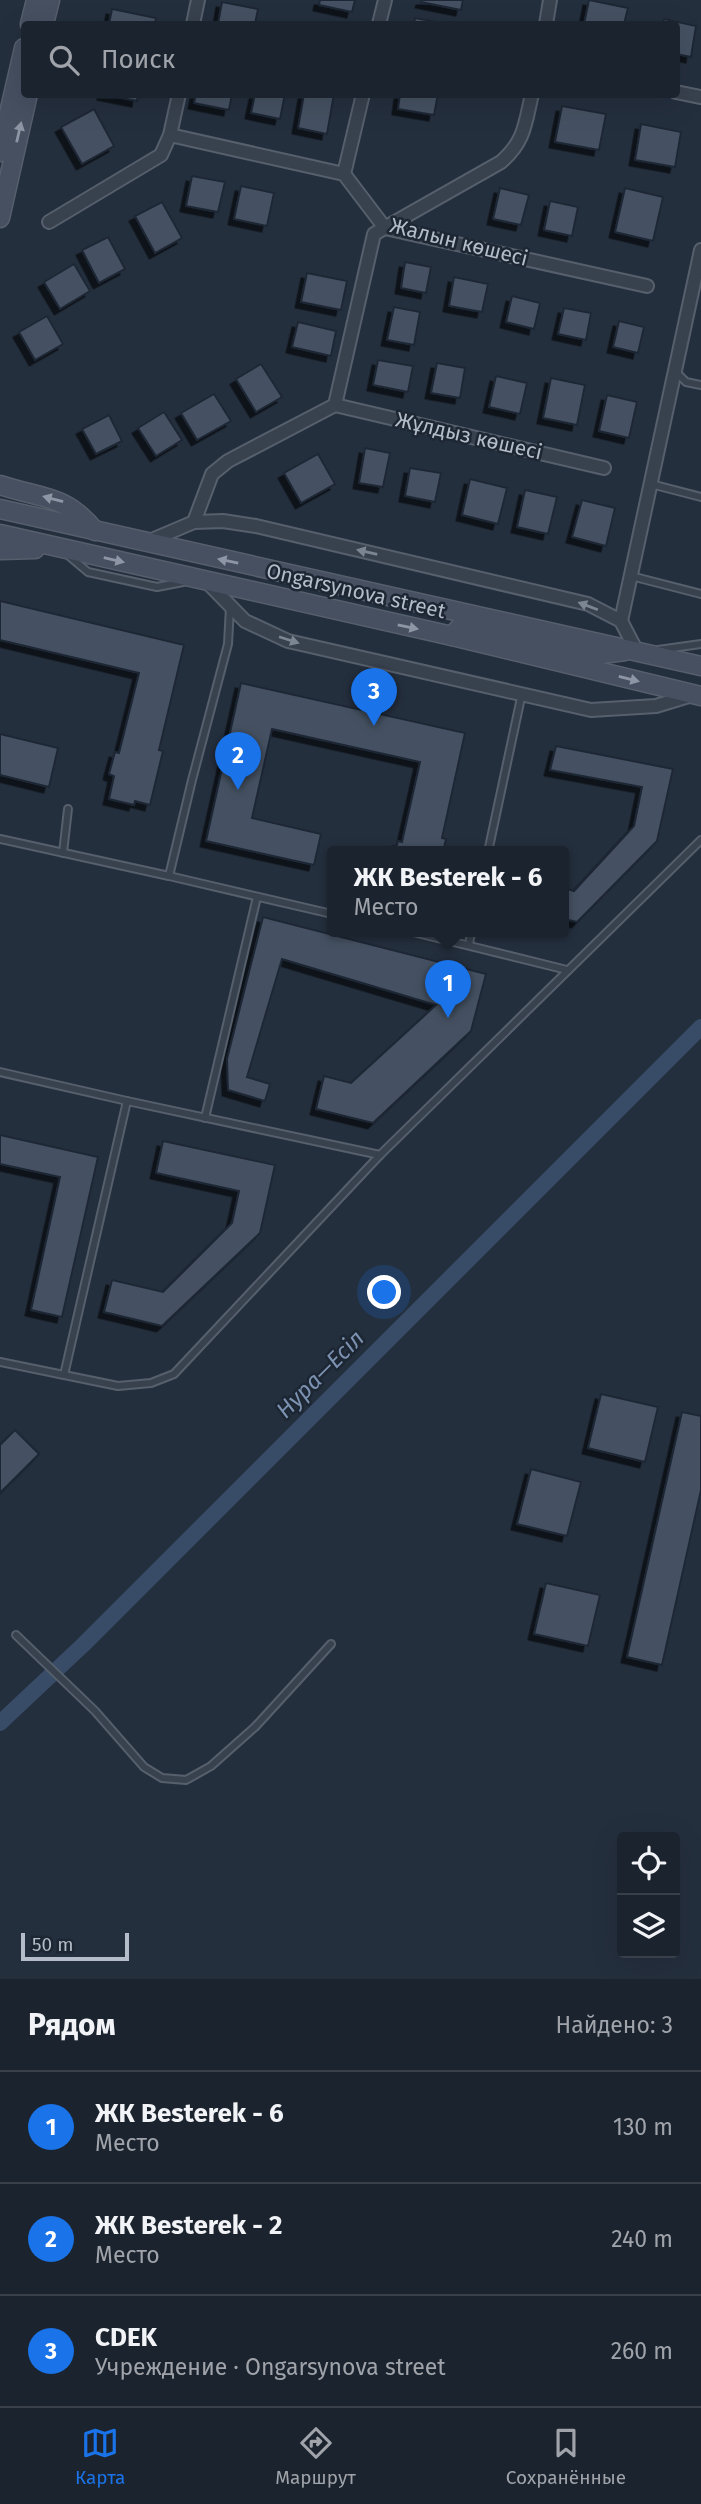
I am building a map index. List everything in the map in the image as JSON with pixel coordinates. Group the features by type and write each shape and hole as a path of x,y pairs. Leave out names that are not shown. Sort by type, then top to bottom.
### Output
{"street":[{"path":"31,21 36,0"},
{"path":"45,21 50,0"},
{"path":"194,21 198,0"},
{"path":"380,21 385,0"},
{"path":"546,21 550,0"},
{"path":"0,152 21,61"},
{"path":"680,93 699,97"},
{"path":"0,218 27,98"},
{"path":"49,222 161,155 170,135 178,98"},
{"path":"170,135 344,174 362,98"},
{"path":"194,522 212,474 228,461 335,405 374,234 501,162 514,151 523,137 530,98"},
{"name":"Жалын көшесі","path":"344,174 384,228 647,286"},
{"path":"621,621 701,253"},
{"name":"Жұлдыз көшесі","path":"335,405 604,468"},
{"path":"0,485 65,502 84,517 95,531"},
{"name":"Ongarsynova street","path":"0,509 701,666"},
{"path":"147,542 194,522 223,521 256,526 588,604 621,621 641,651 594,655 496,631 461,626 452,636"},
{"name":"Ongarsynova street","path":"0,534 452,636 697,696"},
{"path":"0,550 60,548"},
{"path":"202,580 255,581 384,610 395,607 400,599"},
{"path":"202,580 245,621 288,641 592,710 656,706 697,696"}],"lane":[{"path":"675,371 686,382 701,385"},
{"path":"651,484 701,498"},
{"path":"631,576 701,594"},
{"path":"169,876 228,643 230,607"},
{"path":"641,651 701,644"},
{"path":"489,846 522,693"},
{"path":"63,853 68,809"},
{"path":"0,839 327,913"},
{"path":"0,1362 118,1386 151,1383 174,1374 380,1155 701,840"},
{"path":"205,1118 257,897"},
{"path":"435,937 567,970"},
{"path":"469,945 470,937"},
{"path":"0,1072 380,1155"},
{"path":"64,1375 127,1101"},
{"path":"16,1635 95,1711 144,1767 162,1778 186,1780 211,1766 255,1727 331,1643"}],"building":[{"path":"320,0 355,0 352,12 319,5"},
{"path":"463,0 461,10 421,2"},
{"path":"589,0 628,8 625,21 585,21"},
{"path":"222,2 258,9 256,21 219,21"},
{"path":"112,9 156,18 156,21 110,21"},
{"path":"680,22 696,26 691,57 680,55"},
{"path":"195,98 231,98 229,110 194,103"},
{"path":"254,98 284,98 280,119 251,113"},
{"path":"303,98 333,98 327,134 298,128"},
{"path":"399,98 437,98 434,115 398,109"},
{"path":"562,106 606,114 599,150 555,142"},
{"path":"94,109 114,146 82,164 61,127"},
{"path":"641,124 681,132 675,167 635,160"},
{"path":"192,176 225,182 218,212 186,206"},
{"path":"241,186 274,193 267,226 234,219"},
{"path":"500,188 529,195 521,225 493,219"},
{"path":"625,188 663,197 653,241 615,232"},
{"path":"550,201 578,207 572,236 544,230"},
{"path":"162,202 182,238 155,253 135,216"},
{"path":"108,237 125,269 99,283 82,250"},
{"path":"405,262 431,267 426,293 401,288"},
{"path":"74,264 90,291 60,309 44,282"},
{"path":"307,273 347,281 341,310 301,302"},
{"path":"454,277 488,284 482,312 449,306"},
{"path":"512,296 540,303 534,329 506,322"},
{"path":"394,307 420,312 414,345 387,340"},
{"path":"564,308 591,313 586,340 558,334"},
{"path":"47,316 63,344 35,360 19,332"},
{"path":"619,321 644,327 638,353 613,347"},
{"path":"298,322 336,331 331,356 292,347"},
{"path":"378,360 413,366 408,392 373,385"},
{"path":"437,363 465,368 460,398 431,393"},
{"path":"261,364 282,397 256,412 236,379"},
{"path":"496,376 527,383 520,414 489,407"},
{"path":"551,378 585,385 577,425 543,418"},
{"path":"214,394 231,421 197,440 181,413"},
{"path":"607,395 637,402 629,438 599,431"},
{"path":"164,412 182,440 156,456 138,428"},
{"path":"109,415 122,441 96,454 82,429"},
{"path":"365,448 390,453 383,487 359,483"},
{"path":"318,454 335,484 301,503 284,473"},
{"path":"410,468 441,473 435,502 405,496"},
{"path":"470,479 507,488 498,524 462,515"},
{"path":"525,490 557,497 548,534 517,527"},
{"path":"582,500 615,508 606,546 572,537"},
{"path":"0,601 184,645 159,750 163,751 150,805 135,801 134,805 109,799 114,776 109,774 115,752 119,753 139,673 0,640"},
{"path":"241,683 465,733 442,838 446,839 444,846 397,846 398,841 402,842 420,762 272,729 252,818 321,834 314,865 206,841"},
{"path":"0,734 58,748 49,787 0,775"},
{"path":"556,746 673,769 657,841 577,922 569,920 569,890 574,891 634,826 642,787 550,770"},
{"path":"263,917 327,933 327,937 341,937 486,974 471,1031 373,1123 316,1109 324,1076 351,1083 436,1005 282,959 247,1077 270,1084 265,1101 228,1090 227,1059"},
{"path":"0,1135 98,1157 62,1317 31,1310 60,1177 0,1164"},
{"path":"163,1141 275,1165 260,1233 162,1326 104,1312 112,1280 163,1292 232,1223 239,1191 156,1173"},
{"path":"601,1394 658,1407 645,1462 588,1448"},
{"path":"682,1412 701,1416 701,1490 662,1665 627,1657"},
{"path":"15,1430 39,1454 0,1493 0,1445"},
{"path":"531,1469 581,1482 567,1536 517,1524"},
{"path":"546,1583 600,1595 588,1646 534,1634"}],"waterway":[{"name":"Нура—Есіл","path":"0,1723 84,1644 701,1027"}],"place":[{"name":"CDEK","path":"374,726"},
{"name":"ЖК Besterek - 2","path":"238,790"},
{"name":"ЖК Besterek - 6","path":"448,1018"}]}
